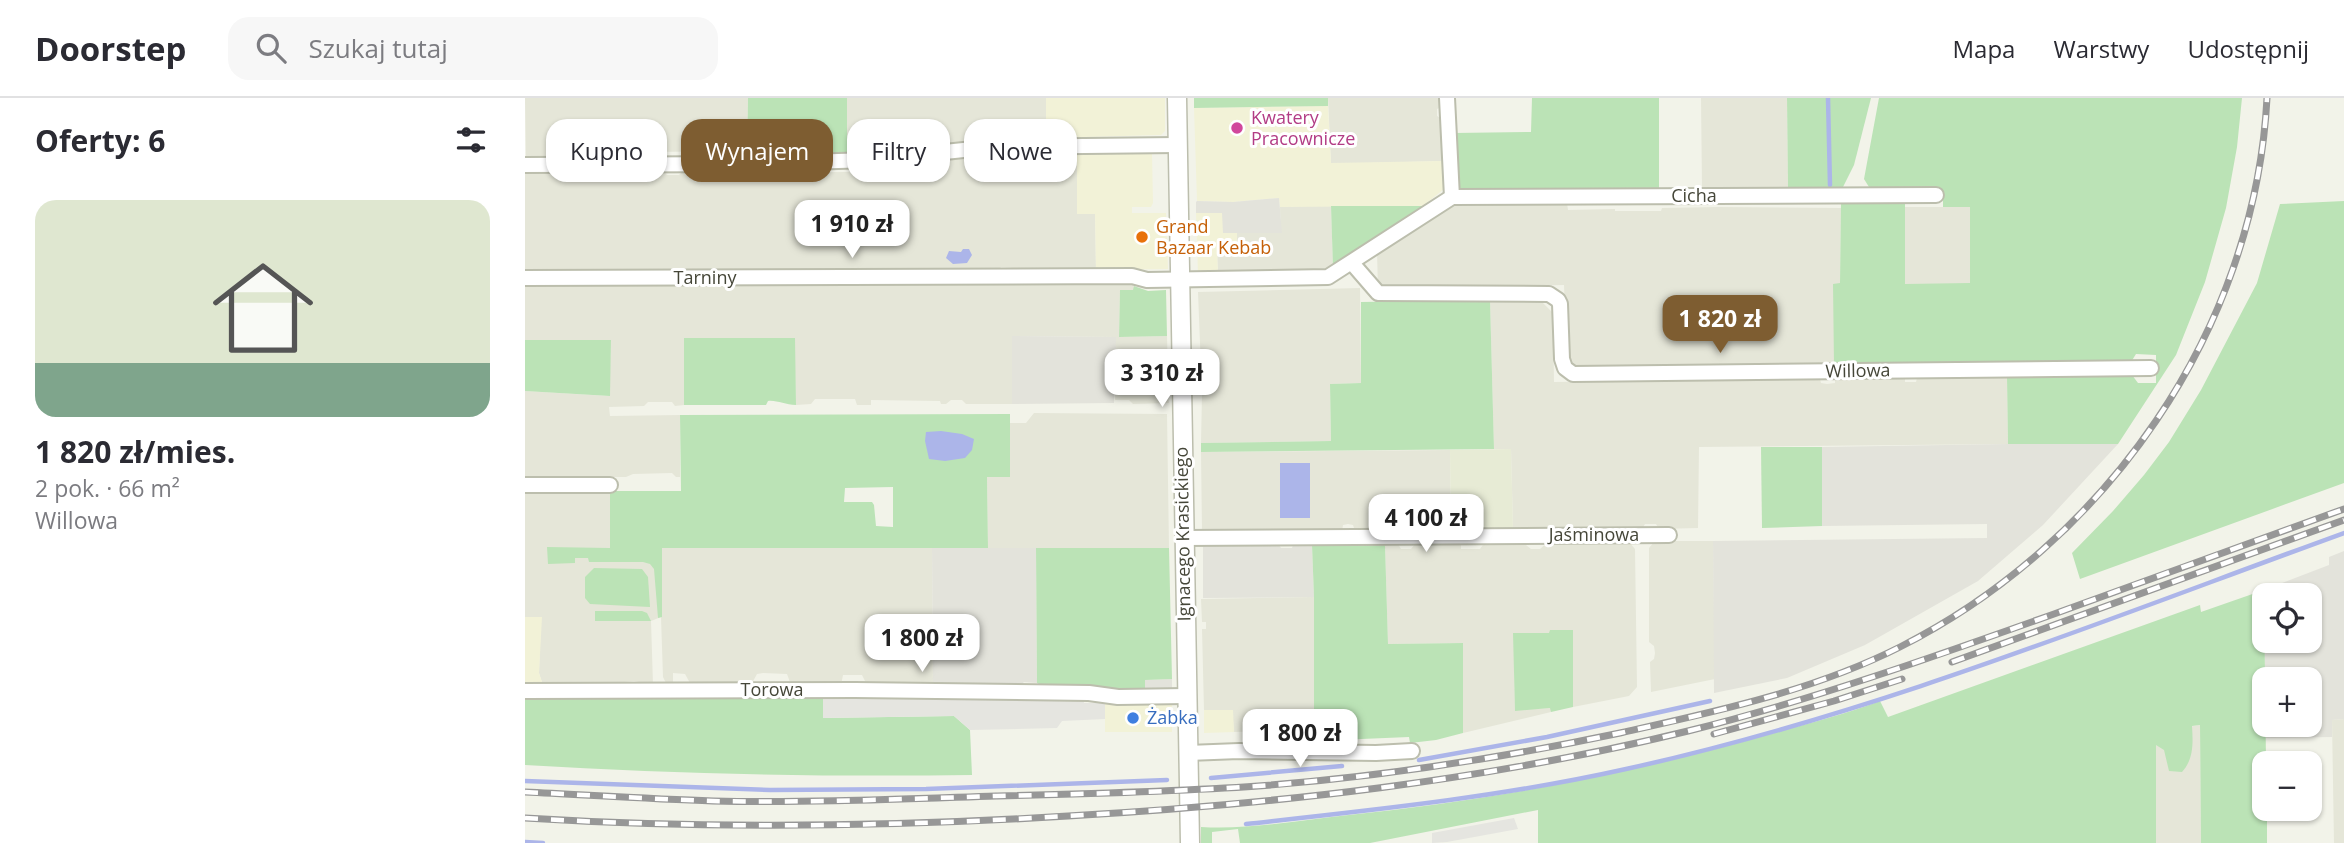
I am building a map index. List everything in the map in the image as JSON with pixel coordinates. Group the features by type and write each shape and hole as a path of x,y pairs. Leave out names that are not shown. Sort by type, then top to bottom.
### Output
{"street":[{"name":"Ignacego Krasickiego","path":"1177,98 1189,843"},
{"path":"1179,279 1328,277 1452,197 1447,98"},
{"path":"525,165 750,164 869,160 987,147 1177,145"},
{"name":"Cicha","path":"1452,197 1936,195"},
{"name":"Willowa","path":"1352,263 1378,293 1549,294 1560,304 1563,364 1573,374 2151,368"},
{"name":"Tarniny","path":"525,278 1132,276 1147,280 1179,279"},
{"path":"525,485 610,485"},
{"name":"Jaśminowa","path":"1183,538 1668,535"},
{"name":"Torowa","path":"525,691 846,690 1089,693 1118,697 1186,696"},
{"path":"1188,753 1412,751"}],"shaded area":[{"path":"525,98 748,98 748,119 681,119 681,152 667,152 667,119 546,119 546,156 526,157"},
{"path":"847,98 1046,98 1046,119 964,119 964,142 950,143 950,119 847,119"},
{"path":"1046,98 1165,98 1165,131 1161,135 1077,137 1077,119 1046,119"},
{"path":"1328,98 1440,98 1441,107 1437,109 1437,116 1442,119 1442,161 1331,164"},
{"path":"1701,98 1787,98 1788,187 1702,188"},
{"path":"1328,106 1331,163 1442,161 1444,189 1423,206 1280,207 1279,198 1233,202 1197,201 1194,108"},
{"path":"1152,153 1153,203 1151,207 1132,207 1132,213 1166,213 1168,269 1096,270 1095,214 1077,214 1077,154"},
{"path":"964,158 964,182 1077,182 1077,213 1095,214 1096,270 1014,270 1001,267 999,270 525,271 525,171 546,171 546,182 667,182 667,175 681,173 681,182 833,182 833,172 847,172 847,182 950,182 950,159"},
{"path":"1279,198 1282,233 1223,233 1222,213 1196,213 1197,201 1233,202"},
{"path":"1567,203 1568,210 1615,211 1718,207 1841,208 1840,284 1834,284 1834,365 1576,368 1567,359 1564,285 1378,288 1377,252 1454,206"},
{"path":"1331,205 1333,268 1218,274 1217,251 1223,247 1237,247 1237,233 1281,233 1280,207"},
{"path":"1905,207 1970,207 1970,284 1905,284"},
{"path":"1196,213 1223,213 1223,233 1237,233 1237,247 1223,247 1223,251 1217,251 1218,274 1198,274"},
{"path":"1131,283 1134,290 1120,290 1119,337 1167,336 1168,379 1165,379 1165,394 1168,394 1169,403 1133,404 1129,400 1115,400 1115,337 1012,336 1012,404 966,404 962,400 941,404 940,401 871,400 871,405 857,405 855,399 815,399 811,404 796,405 794,338 684,338 684,405 648,402 644,406 609,407 610,416 680,415 680,477 672,473 633,474 626,477 525,477 525,391 609,396 611,340 525,340 525,286"},
{"path":"1360,288 1361,383 1330,384 1331,441 1201,443 1198,292"},
{"path":"1490,300 1541,301 1553,313 1554,382 1820,379 1821,383 1827,384 1835,383 1835,378 1905,378 1905,382 1916,382 1917,378 2007,377 2008,444 1699,447 1698,528 1659,529 1656,524 1645,524 1642,529 1513,529 1511,449 1494,449"},
{"path":"1012,336 1116,337 1114,403 1012,404"},
{"path":"1034,413 1167,414 1169,548 988,548 987,477 1010,476 1010,423 1026,423"},
{"path":"2118,444 2043,525 1978,581 1865,645 1787,678 1714,693 1713,541 1987,538 1987,524 1822,526 1822,447"},
{"path":"1511,449 1513,529 1478,529 1470,522 1458,522 1451,529 1450,450"},
{"path":"1450,450 1451,529 1355,531 1353,525 1348,524 1343,525 1342,531 1202,532 1201,452"},
{"path":"610,491 611,548 932,548 933,683 866,683 862,675 843,675 841,685 791,685 787,674 763,673 757,674 751,685 694,685 685,674 673,673 673,685 666,683 663,677 661,617 651,621 653,685 642,685 634,681 620,685 543,685 539,673 541,617 525,617 525,492"},
{"path":"1655,541 1664,544 1676,541 1713,541 1715,679 1651,692 1650,662 1655,653 1654,646 1649,642 1649,548"},
{"path":"1485,542 1522,542 1531,549 1540,549 1548,542 1629,542 1635,549 1637,687 1629,696 1573,707 1573,630 1514,633 1515,710 1551,708 1551,712 1463,733 1463,643 1388,644 1385,545 1398,544 1401,549 1411,549 1415,544 1461,544 1461,549 1480,549"},
{"path":"1203,545 1279,545 1281,548 1292,548 1293,545 1312,545 1314,597 1203,598"},
{"path":"932,548 1036,548 1037,683 1024,682 1017,688 933,683"},
{"path":"2344,551 2344,719 2332,720 2332,737 2266,738 2322,737 2322,667 2265,667 2265,653 2322,653 2322,583 2282,583 2329,565 2329,557"},
{"path":"1314,597 1314,730 1234,732 1232,710 1204,710 1202,629 1206,629 1206,622 1202,622 1201,599"},
{"path":"525,617 542,617 539,673 543,685 525,685"},
{"path":"1172,679 1172,690 1145,690 1145,680"},
{"path":"823,696 1083,698 1084,703 1105,703 1105,719 1062,721 1057,728 970,730 954,716 823,718"},
{"path":"1172,702 1172,732 1105,732 1105,703"},
{"path":"1204,710 1233,710 1234,732 1204,733"},
{"path":"2344,719 2344,843 2334,843 2332,720"},
{"path":"2200,725 2201,843 2156,843 2156,732"},
{"path":"1514,818 1518,829 1432,843 1432,833"}],"green space":[{"path":"748,98 847,98 847,154 833,154 833,119 748,119"},
{"path":"1194,98 1328,98 1328,106 1194,108"},
{"path":"1532,98 1659,98 1659,190 1458,190 1454,133 1531,132"},
{"path":"1787,98 1871,98 1854,165 1843,187 1788,187"},
{"path":"1879,98 2242,98 2237,147 2226,208 2205,282 2176,355 2118,444 2008,444 2007,377 2132,375 2138,383 2156,383 2156,355 2136,354 2131,362 1834,365 1833,284 1840,283 1841,202 1905,203 1905,284 1970,283 1970,207 1943,207 1943,191 1928,188 1869,187 1864,179"},
{"path":"2344,201 2344,483 2080,579 2072,553 2144,475 2169,442 2201,390 2257,283 2280,204"},
{"path":"1331,206 1423,206 1425,209 1333,268"},
{"path":"1134,286 1148,291 1166,290 1167,336 1119,337 1120,290 1133,290"},
{"path":"1490,300 1494,449 1201,452 1201,443 1331,441 1330,384 1361,383 1361,302"},
{"path":"684,338 795,338 796,405 768,401 766,405 684,405"},
{"path":"525,340 611,340 610,396 525,391"},
{"path":"1010,414 1010,477 987,477 988,548 662,548 662,617 658,618 654,569 650,564 589,562 588,558 575,558 575,563 548,564 547,547 610,548 610,491 681,491 680,415","holes":["893,487 893,527 876,526 872,502 844,502 845,488"]},
{"path":"1761,447 1822,447 1822,526 1762,528"},
{"path":"1312,545 1385,545 1388,644 1463,643 1463,733 1410,743 1409,737 1314,741"},
{"path":"1036,548 1169,548 1172,679 1145,680 1145,690 1048,689 1037,683"},
{"path":"594,568 642,569 648,577 650,607 590,604 585,598 585,577"},
{"path":"2252,594 2252,653 2265,653 2265,667 2252,667 2252,737 2266,737 2266,751 2252,751 2252,821 2267,821 2267,843 2201,843 2200,725 2192,726 2191,756 2182,772 2169,771 2164,750 2156,745 2156,843 1538,843 1538,810 1370,843 1240,843 1238,829 1212,832 1212,843 1201,843 1201,827 1256,826 1403,809 1616,773 1722,747 1880,701 1888,717 2200,605 2201,612"},
{"path":"595,611 642,611 647,613 651,621 595,621"},
{"path":"1550,630 1573,630 1573,707 1551,712 1550,708 1515,711 1513,633 1549,633"},
{"path":"525,696 823,696 823,718 954,716 970,730 972,775 749,774 525,765"}],"water":[{"path":"963,249 969,249 972,255 967,263 953,264 946,258 949,251 961,252"},
{"path":"941,431 974,439 972,450 965,458 945,461 929,459 926,432"},
{"path":"1280,463 1310,463 1310,518 1280,518"}],"waterway":[{"path":"1828,98 1830,185"},
{"path":"1246,824 1437,802 1532,787 1626,769 1718,747 1809,721 1988,663 2344,533"},
{"path":"1419,760 1547,737 1710,701"},
{"path":"1211,778 1342,766"},
{"path":"525,781 770,790 926,789 1167,780"},
{"path":"525,842 543,843"}],"railway":[{"path":"525,792 713,801 819,801 1160,791 1304,782 1440,765 1575,742 1763,699 1833,676 1900,647 1974,603 2043,550 2103,489 2156,421 2200,346 2234,267 2256,184 2267,98"},
{"path":"525,818 729,825 1000,820 1146,811 1302,797 1535,764 1688,731 1826,692 2009,630 2344,509"},
{"path":"1952,662 2344,520"},
{"path":"1714,734 1902,679"}],"place":[{"name":"Kwatery Pracownicze","path":"1237,128"},
{"name":"Grand Bazaar Kebab","path":"1142,237"},
{"name":"Żabka","path":"1133,718"}]}
